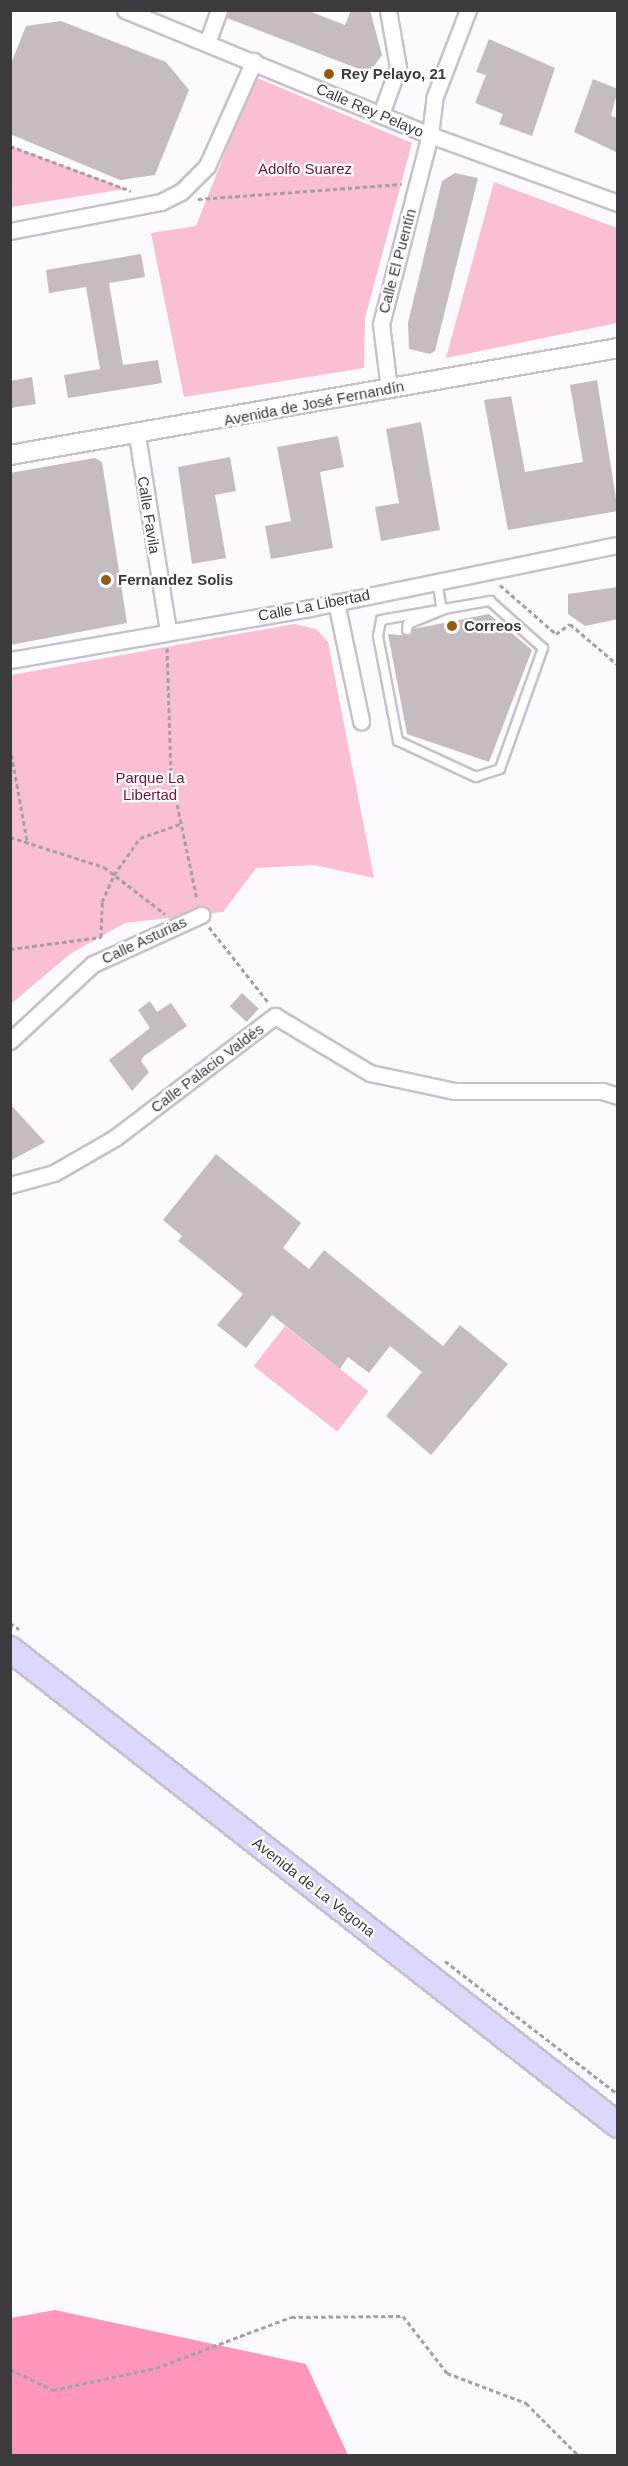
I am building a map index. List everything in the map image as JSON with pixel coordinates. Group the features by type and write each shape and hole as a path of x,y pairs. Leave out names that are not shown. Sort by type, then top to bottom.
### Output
{"main road":[{"name":"Avenida de La Vegona","path":"10,1649 618,2125"}],"street":[{"name":"Calle Rey Pelayo","path":"125,10 430,135 618,203"},
{"path":"207,43 219,10"},
{"path":"381,114 398,67 388,10"},
{"name":"Calle El Puentín","path":"389,389 381,324 430,135 435,96 468,10"},
{"path":"10,231 161,202 181,192 207,165 254,61"},
{"name":"Avenida de José Fernandín","path":"10,455 137,435 618,348"},
{"name":"Calle Favila","path":"137,435 168,630"},
{"name":"Calle La Libertad","path":"10,660 168,630 336,602 618,544"},
{"path":"336,602 361,721"},
{"name":"Calle Asturias","path":"10,1041 93,964 176,923 201,915"},
{"name":"Calle Palacio Valdés","path":"10,1185 54,1173 116,1137 275,1017 370,1073 455,1091 602,1091 618,1096"}],"lane":[{"path":"437,580 441,608"},
{"path":"407,630 408,624 441,608 490,601 543,648 500,769 476,777 398,741 378,636 381,620 441,608"}],"path":[{"path":"10,146 161,202"},
{"path":"195,200 418,183"},
{"path":"485,572 556,634 570,624 618,665"},
{"path":"168,630 171,775 201,915 275,1017"},
{"path":"10,747 27,841"},
{"path":"10,949 101,937 102,902 114,874 140,838 180,824"},
{"path":"10,837 27,841 114,874 176,923"},
{"path":"10,2369 53,2390 156,2368 291,2317 403,2316 447,2373 526,2403 579,2456"}],"green space":[{"name":"Adolfo Suarez","path":"255,77 412,143 365,318 364,368 184,397 151,233 196,226"},
{"path":"11,146 126,189 11,207"},
{"path":"494,182 617,228 617,323 446,358"},
{"name":"Parque La Libertad","path":"294,624 316,629 328,642 374,878 314,865 256,868 223,912 125,923 70,954 11,1004 11,675"},
{"path":"285,1326 369,1391 337,1431 254,1366"}],"shaded area":[{"path":"55,2310 306,2364 348,2455 11,2455 11,2318"}],"building":[{"path":"228,10 306,10 345,25 351,10 370,10 382,55 372,69 359,69 227,18"},
{"path":"61,21 166,62 189,90 155,175 120,180 10,134 10,66 26,26"},
{"path":"489,39 555,68 532,136 499,124 503,114 475,103 486,75 476,72"},
{"path":"593,79 618,89 611,116 618,118 618,153 574,132"},
{"path":"455,173 478,178 435,351 430,354 409,349 408,323 442,181"},
{"path":"141,254 145,277 109,283 123,365 158,360 162,383 68,398 64,375 100,369 86,287 49,293 46,270"},
{"path":"32,377 36,404 10,408 10,381"},
{"path":"597,380 618,511 508,530 484,400 511,396 525,472 583,462 570,385"},
{"path":"421,422 440,530 381,541 375,507 399,503 386,429"},
{"path":"338,436 344,467 320,472 333,548 271,559 265,526 291,521 277,447"},
{"path":"230,457 236,491 215,495 226,558 192,564 178,467"},
{"path":"95,458 102,462 127,623 10,645 10,473"},
{"path":"618,587 618,619 585,626 568,614 568,594"},
{"path":"489,614 532,650 489,762 407,734 388,634 409,636 413,629"},
{"path":"242,993 259,1009 247,1022 230,1006"},
{"path":"150,1001 157,1012 171,1003 187,1026 144,1056 141,1061 149,1072 132,1091 109,1060 150,1028 138,1010"},
{"path":"10,1104 45,1142 10,1161"},
{"path":"216,1154 301,1223 283,1248 309,1269 324,1250 443,1346 460,1325 508,1364 431,1455 386,1416 422,1372 390,1346 369,1373 348,1357 340,1369 272,1315 246,1348 217,1325 243,1294 178,1241 182,1236 163,1220"}],"place":[{"name":"Rey Pelayo, 21","path":"329,74"},
{"name":"Fernandez Solis","path":"106,580"},
{"name":"Correos","path":"452,626"}]}
